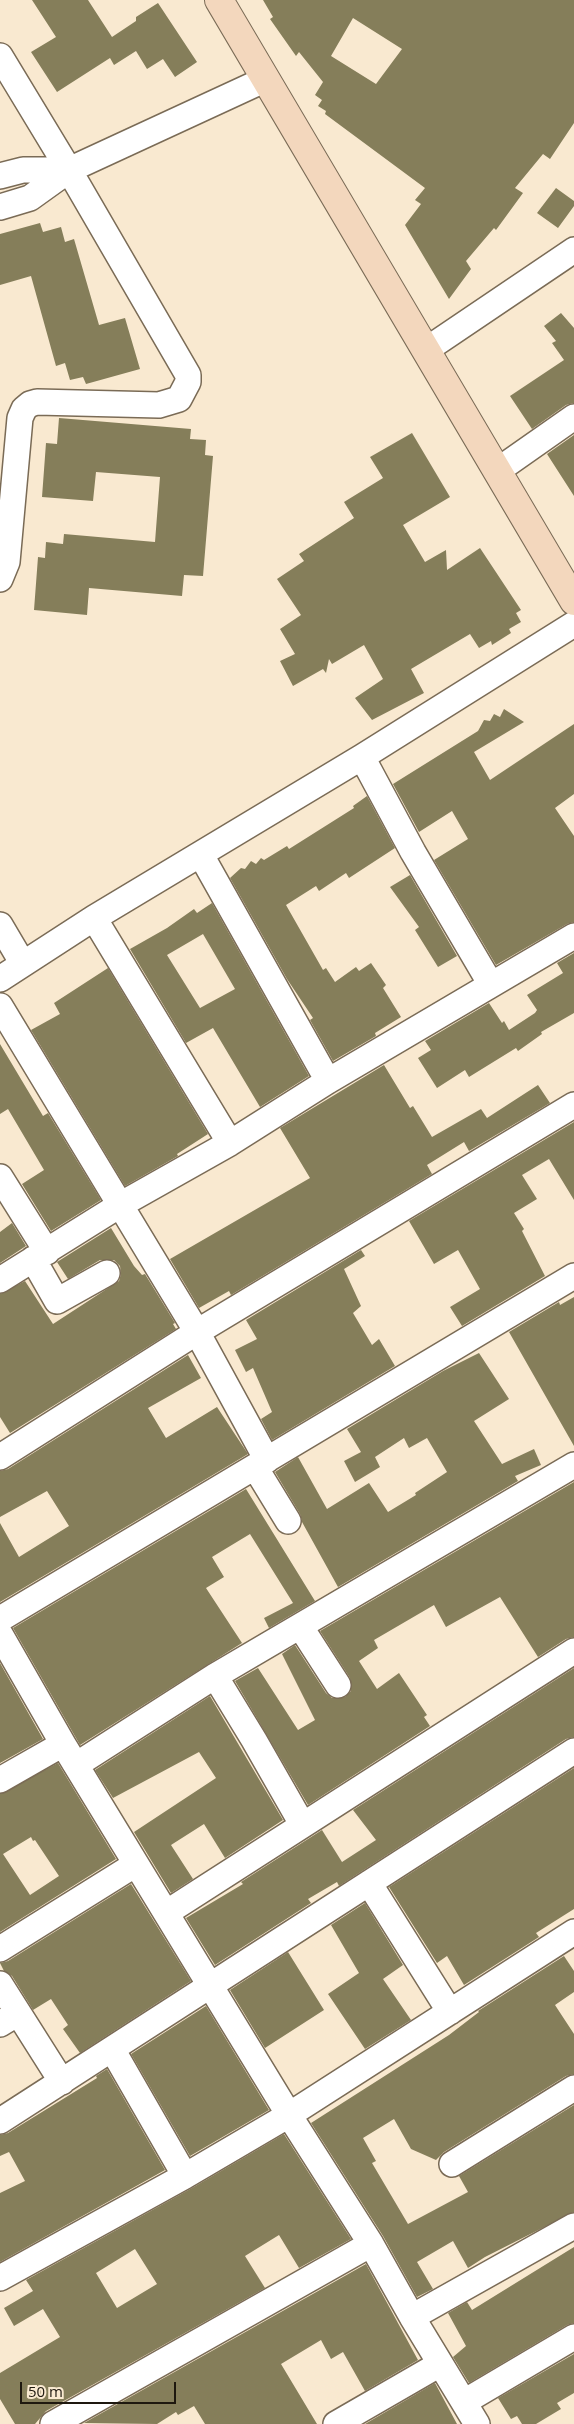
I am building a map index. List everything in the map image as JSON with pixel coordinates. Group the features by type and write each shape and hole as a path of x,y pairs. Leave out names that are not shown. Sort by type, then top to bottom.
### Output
{"street":[{"path":"219,0 574,601"},
{"path":"0,56 69,170 188,375 188,382 179,399 165,404 37,402 30,404 24,410 20,418 7,562 0,579"},
{"path":"0,207 30,198 69,170 266,79"},
{"path":"0,176 23,170 69,170"},
{"path":"426,350 574,250"},
{"path":"497,471 574,417"},
{"path":"0,979 94,918 362,757 574,624"},
{"path":"362,757 413,852 490,983"},
{"path":"201,855 328,1081"},
{"path":"94,918 230,1143"},
{"path":"0,925 23,964"},
{"path":"0,1280 120,1204 230,1143 490,983 574,936"},
{"path":"0,1006 197,1332 288,1522"},
{"path":"4,1446 574,1105"},
{"path":"0,1177 40,1255 57,1301 107,1273"},
{"path":"0,1619 574,1276"},
{"path":"76,1765 215,1676 574,1465"},
{"path":"300,1626 338,1685"},
{"path":"2,1643 209,1986 371,2244 412,2317 477,2424"},
{"path":"166,1913 574,1650"},
{"path":"215,1676 302,1824"},
{"path":"0,1780 63,1744"},
{"path":"0,2121 574,1751"},
{"path":"0,1949 136,1864"},
{"path":"369,1883 450,2012"},
{"path":"0,2278 185,2176 289,2115 450,2012 571,1940"},
{"path":"0,1984 9,2019 62,2082"},
{"path":"112,2049 185,2176"},
{"path":"452,2164 574,2088"},
{"path":"412,2317 574,2226"},
{"path":"53,2424 371,2244"},
{"path":"464,2402 574,2337"},
{"path":"336,2424 440,2364"}],"building":[{"path":"32,0 88,0 112,37 136,21 136,17 158,3 197,62 175,77 163,59 147,69 136,51 114,65 110,58 57,92 31,52 56,37"},
{"path":"263,0 574,0 574,123 550,159 543,154 515,188 523,193 496,230 494,228 466,261 471,269 449,299 405,225 421,204 415,200 425,188 325,114 326,111 318,106 322,100 315,95 323,82 299,52 296,56 270,19 273,17","holes":["353,18 402,49 376,84 331,56"]},
{"path":"556,188 574,201 574,206 558,228 537,213"},
{"path":"40,223 43,232 61,227 65,242 74,239 99,325 125,318 140,369 86,384 83,377 70,380 65,363 56,366 31,276 0,285 0,234"},
{"path":"561,313 574,328 574,403 566,405 532,429 510,396 564,360 552,343 556,341 544,326"},
{"path":"59,418 191,429 190,439 206,440 205,455 213,456 203,576 184,575 182,596 89,588 87,615 34,610 38,557 45,558 46,542 63,544 64,534 155,542 160,477 96,472 93,501 42,497 46,443 57,444"},
{"path":"412,433 450,497 403,525 425,562 446,550 447,570 480,548 521,610 516,613 521,622 509,629 511,633 492,645 491,641 479,648 470,634 411,669 424,693 372,720 355,698 383,679 364,645 332,664 329,659 326,673 323,669 293,686 280,661 295,654 280,629 301,615 277,579 304,561 299,554 354,518 344,502 383,478 370,457"},
{"path":"574,435 574,496 547,454"},
{"path":"504,709 524,722 474,752 490,780 574,724 574,794 555,808 574,836 574,922 567,924 496,965 434,860 468,839 452,811 419,832 393,784 478,731 484,720 490,721 494,714 500,717"},
{"path":"367,796 395,848 349,878 346,873 319,891 316,886 286,905 323,970 326,968 335,982 356,967 359,971 371,963 386,985 383,988 401,1017 375,1033 376,1036 333,1061 310,1020 313,1018 287,979 230,878 241,868 245,869 251,861 256,864 261,858 264,860 287,846 289,849 354,808 353,806"},
{"path":"410,875 457,956 438,967 415,930 419,927 390,887"},
{"path":"212,903 309,1076 260,1107 213,1028 186,1043 130,949 167,928 194,909 197,913","holes":["203,934 235,989 200,1008 167,955"]},
{"path":"574,953 574,1013 541,1032 542,1034 518,1051 516,1048 469,1077 465,1070 437,1088 418,1058 431,1050 425,1041 489,1003 509,1030 535,1013 537,1010 527,995 563,973 557,963"},
{"path":"108,968 208,1134 177,1154 178,1156 125,1186 31,1030 60,1014 54,1003"},
{"path":"0,1044 43,1116 48,1113 101,1200 51,1231 22,1184 44,1170 8,1109 0,1114"},
{"path":"384,1065 410,1108 413,1106 432,1137 481,1109 487,1118 538,1085 550,1103 469,1151 464,1142 427,1165 432,1174 231,1295 229,1291 199,1308 170,1259 310,1178 280,1128"},
{"path":"574,1122 574,1200 549,1159 522,1175 537,1199 514,1213 524,1229 522,1231 545,1276 462,1326 450,1307 480,1289 458,1250 434,1264 409,1221"},
{"path":"12,1223 26,1246 0,1263 0,1232"},
{"path":"111,1228 134,1266 142,1275 145,1274 175,1323 173,1324 176,1329 10,1433 0,1417 0,1294 25,1281 53,1324 119,1281 121,1274 120,1266 114,1260 100,1260 68,1279 57,1262"},
{"path":"361,1250 365,1256 344,1269 361,1306 353,1313 372,1345 379,1339 395,1366 272,1440 261,1419 272,1412 253,1368 246,1372 235,1350 257,1339 246,1320"},
{"path":"574,1297 574,1446 509,1332 559,1302 560,1305"},
{"path":"479,1353 509,1399 474,1421 502,1464 534,1449 541,1465 515,1476 518,1481 338,1587 302,1522 300,1514 275,1472 298,1457 327,1509 369,1483 388,1512 416,1495 415,1493 447,1472 427,1438 409,1448 404,1438 375,1457 380,1467 355,1482 344,1461 361,1452 347,1429 443,1371"},
{"path":"188,1355 201,1378 148,1408 166,1438 217,1407 248,1454 0,1602 0,1523 19,1557 69,1526 47,1491 0,1517 0,1471 8,1469"},
{"path":"574,1482 574,1637 566,1639 538,1657 500,1597 446,1627 434,1605 374,1640 378,1648 359,1661 377,1689 399,1673 427,1715 424,1717 430,1726 308,1805 235,1681 258,1668 298,1730 315,1720 282,1654 295,1645 326,1693 332,1698 345,1697 351,1691 350,1678 320,1631"},
{"path":"246,1489 315,1601 269,1628 264,1618 293,1603 250,1534 212,1557 224,1577 206,1588 242,1643 80,1745 13,1628"},
{"path":"0,1663 43,1739 0,1763"},
{"path":"574,1668 574,1737 566,1739 339,1886 337,1882 308,1899 311,1903 215,1965 186,1918 243,1884 241,1882 322,1830 342,1862 376,1840 353,1810"},
{"path":"210,1696 283,1820 225,1858 204,1824 171,1845 193,1879 171,1893 134,1832 216,1778 199,1752 113,1798 95,1770"},
{"path":"58,1763 116,1859 0,1932 0,1794","holes":["31,1837 33,1841 35,1840 59,1876 30,1895 3,1854"]},
{"path":"574,1768 574,1909 536,1933 539,1937 464,1985 447,1956 437,1963 389,1887"},
{"path":"131,1884 191,1981 80,2053 63,2029 68,2025 51,1999 33,2010 12,1976 4,1971 0,1963 8,1961"},
{"path":"365,1903 403,1965 383,1979 411,2020 365,2049 328,1994 359,1973 331,1925"},
{"path":"288,1952 324,2010 265,2048 230,1990"},
{"path":"564,1956 574,1971 574,1992 555,2005 574,2034 574,2074 566,2076 444,2152 436,2160 411,2149 394,2119 363,2138 376,2161 372,2163 408,2224 468,2192 459,2176 574,2105 574,2212 485,2257 468,2268 453,2241 417,2262 433,2289 417,2297 383,2236 311,2123 449,2035 478,2011"},
{"path":"206,2006 269,2110 190,2156 131,2054"},
{"path":"107,2069 165,2170 0,2262 0,2193 25,2181 9,2152 0,2156 0,2135 8,2133 97,2078 96,2076"},
{"path":"284,2134 351,2239 299,2268 279,2235 245,2256 265,2288 46,2411 35,2424 15,2424 0,2399 0,2373 60,2337 43,2309 14,2326 4,2308 33,2291 26,2280 192,2188","holes":["135,2249 157,2284 117,2308 96,2273"]},
{"path":"574,2247 574,2323 567,2325 469,2383 453,2357 466,2346 448,2313 467,2302 472,2310"},
{"path":"366,2264 418,2360 365,2391 343,2352 331,2359 321,2340 281,2364 317,2424 205,2424 194,2406 178,2415 176,2412 157,2424 84,2423"},
{"path":"574,2354 574,2393 557,2403 561,2409 536,2424 522,2424 517,2416 511,2419 498,2398"},
{"path":"435,2383 457,2424 365,2424"}]}
